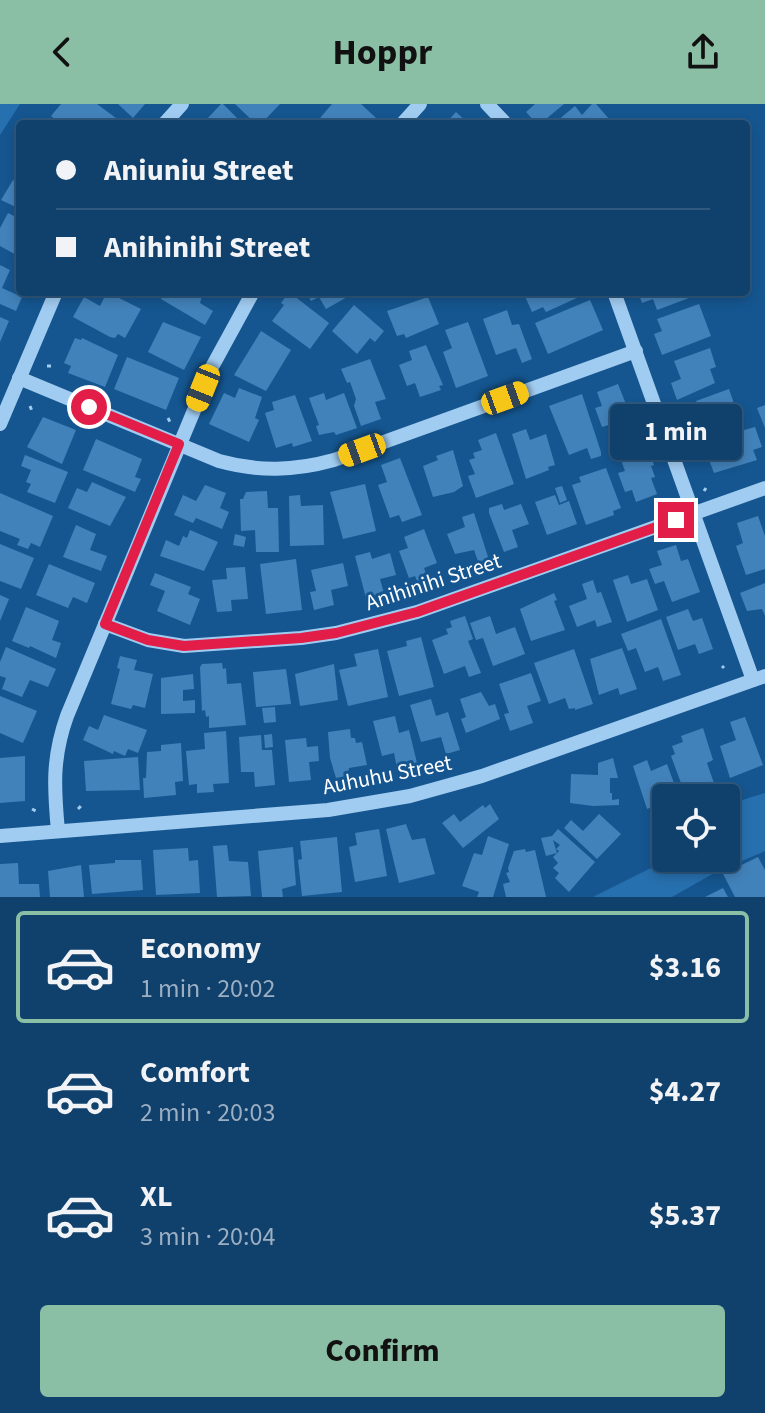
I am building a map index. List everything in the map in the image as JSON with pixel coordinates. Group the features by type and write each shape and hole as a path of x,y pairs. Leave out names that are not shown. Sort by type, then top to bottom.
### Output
{"street":[{"path":"168,120 182,104"},
{"path":"406,120 420,104"},
{"path":"487,104 502,120"},
{"path":"0,424 54,296"},
{"path":"58,831 54,772 57,745 212,367 251,296"},
{"path":"615,296 694,513 759,678"},
{"path":"19,378 179,444 240,466 274,470 313,466 636,351"},
{"name":"Anihinihi Street","path":"105,624 148,640 184,646 336,633 417,612 765,488"},
{"name":"Auhuhu Street","path":"0,836 328,810 410,796 482,776 759,678"}],"shaded area":[{"path":"0,104 20,104 0,135"},
{"path":"765,793 765,851 740,862 740,801"},
{"path":"652,868 652,872 716,872 672,897 593,897"}],"building":[{"path":"61,104 97,104 119,120 56,120 51,116"},
{"path":"118,104 145,104 133,118"},
{"path":"223,104 239,120 208,120"},
{"path":"235,104 280,104 265,120 252,120"},
{"path":"332,104 361,104 376,118 374,120 318,120"},
{"path":"535,104 564,104 545,120 533,120 526,112"},
{"path":"592,104 596,104 610,120 558,120 575,106 582,115"},
{"path":"456,112 465,120 449,120"},
{"path":"13,180 16,182 16,207 1,200"},
{"path":"8,213 16,217 16,255 0,246 0,228"},
{"path":"0,265 10,270 2,288 22,297 16,311 0,304"},
{"path":"105,296 115,296 141,309 125,338 118,334 115,338 73,317 84,297 100,306"},
{"path":"163,296 202,296 200,303 213,311 205,325 161,299"},
{"path":"286,296 294,296 329,323 310,349 272,321 284,305 281,303"},
{"path":"308,296 349,296 326,309 319,297 311,301"},
{"path":"525,296 581,296 546,312 543,307 532,312"},
{"path":"639,296 694,296 657,310 653,299 642,303"},
{"path":"428,297 439,324 406,338 404,334 397,336 387,311"},
{"path":"590,300 603,330 548,354 535,323"},
{"path":"699,304 711,336 662,355 654,334 662,331 657,319"},
{"path":"354,305 384,331 375,342 370,338 357,354 332,331"},
{"path":"507,310 512,325 519,324 532,359 522,363 516,348 496,355 483,319"},
{"path":"0,317 9,321 0,342"},
{"path":"163,322 201,337 184,370 148,352"},
{"path":"468,322 488,376 456,388 443,352 452,348 445,330"},
{"path":"261,331 291,350 266,391 234,375"},
{"path":"75,338 82,338 118,355 105,387 68,373 71,366 64,363"},
{"path":"426,345 443,385 439,386 441,390 420,397 415,383 407,386 399,365 412,360 409,351"},
{"path":"710,348 716,367 710,369 715,383 677,400 671,383 681,379 674,361"},
{"path":"127,357 179,378 166,410 114,389"},
{"path":"370,359 386,399 375,402 381,419 361,426 354,406 356,399 341,369"},
{"path":"618,384 637,432 624,437 618,422 602,427 595,408 602,406 597,392"},
{"path":"239,388 262,397 255,418 259,420 249,442 209,424 224,393 235,398"},
{"path":"729,389 740,421 707,433 702,420 688,426 685,416 699,410 696,401"},
{"path":"324,393 326,400 344,393 357,428 336,435 334,432 319,435 316,426 319,425 309,398"},
{"path":"582,394 601,452 601,456 591,459 587,448 569,455 549,406"},
{"path":"295,395 312,441 276,448 265,413 274,410 272,402"},
{"path":"765,405 765,428 757,408"},
{"path":"43,417 76,430 62,464 27,447"},
{"path":"755,427 762,447 753,450 757,460 714,473 706,452 723,446 719,437"},
{"path":"526,429 530,440 546,434 555,465 526,479 512,434"},
{"path":"496,433 514,484 476,498 468,476 475,474 469,460 475,458 473,453 482,450 478,440"},
{"path":"96,439 142,459 135,477 141,479 135,492 83,470"},
{"path":"646,443 654,465 651,466 655,477 651,478 657,494 636,502 632,490 625,492 618,473 625,471 621,460 632,457 629,449"},
{"path":"453,450 463,486 454,492 433,497 423,466 438,460 436,456"},
{"path":"25,455 68,472 55,503 27,492 31,484 26,482 31,470 21,466"},
{"path":"400,458 422,515 402,522 399,515 390,518 378,485 387,482 381,465"},
{"path":"606,468 621,508 613,511 614,515 586,525 572,485 581,482 579,477"},
{"path":"92,482 126,497 110,526 68,508 77,488 87,492"},
{"path":"365,484 376,531 343,539 330,492"},
{"path":"205,485 226,493 220,508 229,512 222,529 196,518 193,523 174,515 183,495 196,501"},
{"path":"562,486 567,500 560,503 555,488"},
{"path":"267,491 268,508 278,508 279,552 256,552 255,530 241,531 240,499 246,492"},
{"path":"0,493 53,516 40,547 31,543 28,549 17,545 20,539 0,531"},
{"path":"300,495 301,506 323,505 324,545 290,546 289,496"},
{"path":"555,495 559,505 569,501 577,524 547,535 535,502"},
{"path":"502,504 504,510 521,504 529,524 512,530 518,547 504,552 489,513 489,508"},
{"path":"474,513 489,560 479,564 474,550 455,554 447,534 465,527 462,517"},
{"path":"758,516 765,536 765,569 746,575 736,546 743,543 737,523"},
{"path":"76,525 96,534 90,550 107,556 101,571 63,557"},
{"path":"424,529 437,563 424,568 429,582 419,586 415,576 409,578 399,551 408,548 404,537"},
{"path":"190,530 218,542 204,571 160,556 166,540 179,546"},
{"path":"235,534 246,537 244,547 233,545"},
{"path":"0,544 34,558 21,589 0,581"},
{"path":"676,545 681,561 688,559 700,592 672,602 664,581 655,584 649,569 662,565 657,551"},
{"path":"370,552 372,559 390,553 396,575 380,579 385,597 367,602 355,556"},
{"path":"296,559 302,610 266,614 260,564"},
{"path":"343,563 348,586 331,590 334,605 314,610 310,592 316,591 311,570"},
{"path":"49,564 95,583 87,603 73,597 68,608 36,595"},
{"path":"245,567 248,599 231,600 232,611 217,612 212,580 227,579 226,568"},
{"path":"155,573 191,587 188,594 200,599 190,625 157,611 165,591 150,585"},
{"path":"628,575 631,584 647,579 658,610 627,622 613,580"},
{"path":"593,580 612,622 597,627 595,620 577,627 569,606 587,599 582,584"},
{"path":"765,583 765,616 762,609 747,611 740,593"},
{"path":"554,593 565,630 531,641 520,609"},
{"path":"0,595 9,599 0,621"},
{"path":"26,607 59,621 52,640 61,643 56,658 12,641"},
{"path":"688,609 693,621 702,618 713,649 699,654 695,644 678,650 666,617"},
{"path":"465,616 473,639 468,641 481,673 469,677 465,666 444,674 432,640 448,634 446,629 452,627 450,621"},
{"path":"490,616 496,634 515,627 525,654 493,666 483,638 476,640 470,623"},
{"path":"661,619 681,675 663,681 658,667 645,672 636,648 628,651 621,634"},
{"path":"421,637 434,687 399,696 387,651 407,646 406,641"},
{"path":"6,647 56,669 48,687 30,680 22,697 2,689 6,678 0,676 0,662"},
{"path":"622,648 637,689 620,695 618,688 599,695 590,659"},
{"path":"378,649 388,697 348,706 339,670 357,666 354,654"},
{"path":"574,649 593,704 575,710 569,709 565,698 549,704 534,663"},
{"path":"120,656 137,660 134,670 153,674 145,708 133,705 131,709 111,704"},
{"path":"222,663 223,669 226,668 227,684 241,683 246,725 209,728 209,716 206,717 205,710 202,711 200,667 202,664"},
{"path":"334,664 338,700 300,706 295,674"},
{"path":"286,669 291,704 256,707 253,672"},
{"path":"531,673 541,701 527,706 533,723 510,731 504,714 509,713 499,684"},
{"path":"193,674 194,689 183,690 183,701 195,700 195,713 161,714 161,678"},
{"path":"481,692 489,706 495,704 500,719 466,733 461,719 466,717 460,699"},
{"path":"0,696 37,711 23,743 0,733"},
{"path":"431,699 436,716 448,712 460,750 446,754 441,737 421,742 410,705"},
{"path":"275,707 276,722 264,723 262,708"},
{"path":"104,715 147,730 138,753 128,749 125,756 114,751 113,754 83,740 89,726 98,730"},
{"path":"395,716 399,733 409,730 417,763 397,768 394,753 382,756 373,721"},
{"path":"745,717 763,765 730,778 720,746 736,740 730,722"},
{"path":"703,728 713,760 707,763 714,784 681,784 671,756 675,754 672,746 683,742 681,736"},
{"path":"350,729 351,738 355,738 356,743 362,742 367,765 349,768 347,776 336,778 330,758 328,732"},
{"path":"226,731 229,783 213,784 214,792 197,793 197,784 189,785 186,751 205,749 204,733"},
{"path":"272,734 273,747 265,748 264,735"},
{"path":"261,735 262,750 272,750 275,785 255,787 254,772 241,772 239,737"},
{"path":"306,738 307,747 318,746 319,761 309,762 311,780 289,782 285,740"},
{"path":"181,743 183,781 175,782 176,795 144,798 147,752 161,751 161,745"},
{"path":"25,756 25,801 0,803 0,758"},
{"path":"138,757 140,790 86,791 84,761"},
{"path":"613,758 618,778 610,778 610,793 612,800 619,799 619,805 570,803 571,774 598,775 598,763"},
{"path":"647,760 651,771 667,764 674,784 652,784 652,807 647,809 633,766"},
{"path":"490,804 499,819 463,848 442,823 454,814 460,822 483,805 485,808"},
{"path":"599,814 621,834 597,859 564,828 571,820 583,831"},
{"path":"406,824 412,840 425,838 435,874 399,883 386,829"},
{"path":"379,829 387,876 355,882 349,847 357,845 355,833"},
{"path":"558,829 595,862 569,892 555,878 559,873 553,868 558,863 553,857 557,853 546,856 541,838 552,836"},
{"path":"488,836 509,844 493,897 477,897 479,892 462,886 474,853 482,855"},
{"path":"337,837 342,892 302,896 298,860 302,859 300,841"},
{"path":"227,845 229,861 248,862 251,896 217,897 213,846"},
{"path":"293,847 296,885 282,889 283,897 262,897 258,851"},
{"path":"188,848 189,861 198,860 200,893 156,895 153,850"},
{"path":"525,849 526,852 535,850 546,897 506,897 503,884 510,882 506,873 509,872 514,851"},
{"path":"758,857 765,870 765,897 735,897 723,874 740,872 740,866"},
{"path":"115,860 141,860 143,890 92,894 89,865 115,863"},
{"path":"18,863 19,884 39,884 40,897 0,897 0,864"},
{"path":"81,865 84,897 50,897 48,871"},
{"path":"723,888 728,897 705,897"}],"route":[{"path":"89,407 179,444 105,624 165,644 202,646 301,638 366,627 417,612 676,520"}]}
